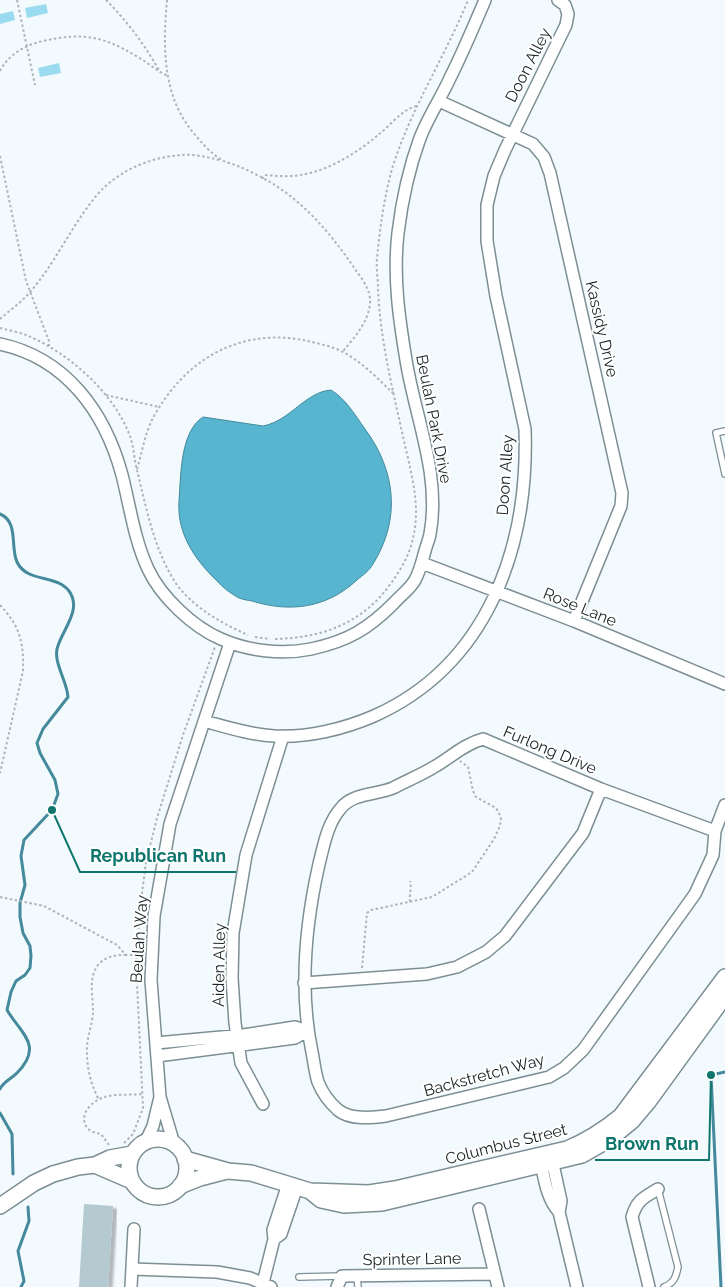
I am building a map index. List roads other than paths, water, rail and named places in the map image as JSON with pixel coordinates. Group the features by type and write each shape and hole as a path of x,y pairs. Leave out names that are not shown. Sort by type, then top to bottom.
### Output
{"street":[{"name":"Beulah Park Drive","path":"0,344 34,355 58,370 83,394 113,446 122,475 136,538 149,571 181,613 197,626 230,643 246,648 273,651 301,651 344,640 366,628 384,613 410,586 422,563 430,534 433,496 430,470 406,362 395,285 398,235 405,188 421,136 485,0"},
{"name":"Doon Alley","path":"204,720 226,727 272,736 320,732 357,723 391,708 425,686 448,665 470,640 496,592 506,569 518,528 526,451 526,429 496,296 486,241 487,205 494,176 512,134 566,25 568,14 565,5 558,0"},
{"name":"Kassidy Drive","path":"439,101 533,144 544,157 550,173 622,494 621,506 574,621"},
{"name":"Rose Lane","path":"422,563 574,621 725,684"},
{"name":"Beulah Way","path":"174,1144 160,1097 151,980 154,916 170,824 230,643"},
{"name":"Aiden Alley","path":"262,1104 241,1063 237,1040 232,978 232,933 246,855 282,736"},
{"name":"Furlong Drive","path":"308,1030 304,983 306,946 314,886 325,837 334,817 342,806 350,800 390,789 432,769 464,746 483,740 601,789 715,831"},
{"path":"304,983 427,974 457,967 486,952 505,936 583,833 601,789"},
{"name":"Backstretch Way","path":"308,1030 318,1082 328,1100 340,1112 368,1119 549,1077 564,1068 583,1050 695,894 713,855 715,831 725,805"},
{"name":"Columbus Street","path":"546,1159 583,1142 605,1129 621,1116 725,977"},
{"name":"Columbus Street","path":"185,1159 228,1171 251,1173 298,1187 369,1193 546,1159 582,1155 610,1139 632,1121 725,996"},
{"path":"157,1056 295,1027 308,1030"},
{"path":"156,1043 237,1040"},
{"name":"Beulah Way","path":"146,1141 153,1126 160,1097"},
{"path":"132,1181 126,1150 146,1141 156,1139 165,1140 181,1150 187,1168 180,1186"},
{"name":"Columbus Street","path":"0,1206 34,1183 54,1174 78,1167 95,1166 126,1150"},
{"path":"546,1159 549,1196 553,1206 559,1212 577,1287"},
{"name":"Columbus Street","path":"95,1166 132,1181 138,1189 146,1194 155,1196 164,1196 180,1186 200,1178 228,1171"},
{"path":"132,1269 217,1272 250,1278 266,1286 274,1239 273,1230 298,1187"},
{"path":"649,1287 632,1218 635,1207 640,1199 658,1189"},
{"path":"479,1209 498,1287"},
{"path":"131,1287 134,1229"},
{"name":"Sprinter Lane","path":"337,1287 342,1276 357,1281 495,1274"}],"lane":[{"path":"725,431 716,434 725,474"},
{"path":"658,1189 678,1267 676,1277 671,1284 664,1287"},
{"path":"300,1277 342,1276"}],"waterway":[{"path":"0,514 10,523 15,556 22,569 34,576 57,582 63,586 73,598 74,606 57,649 57,661 68,697 43,729 37,743 40,753 55,780 58,794 52,810 24,840 21,856 25,885 20,903 20,917 23,933 30,946 30,968 25,975 16,981 11,992 7,1010 27,1040 29,1055 17,1073 5,1082 0,1089"},
{"path":"721,1287 711,1075 725,1072"},
{"path":"0,1113 12,1134 13,1174"},
{"path":"21,1287 24,1281 18,1251 29,1221 28,1207"}],"place":[{"name":"Republican Run","path":"52,810"},
{"name":"Brown Run","path":"711,1075"}]}
